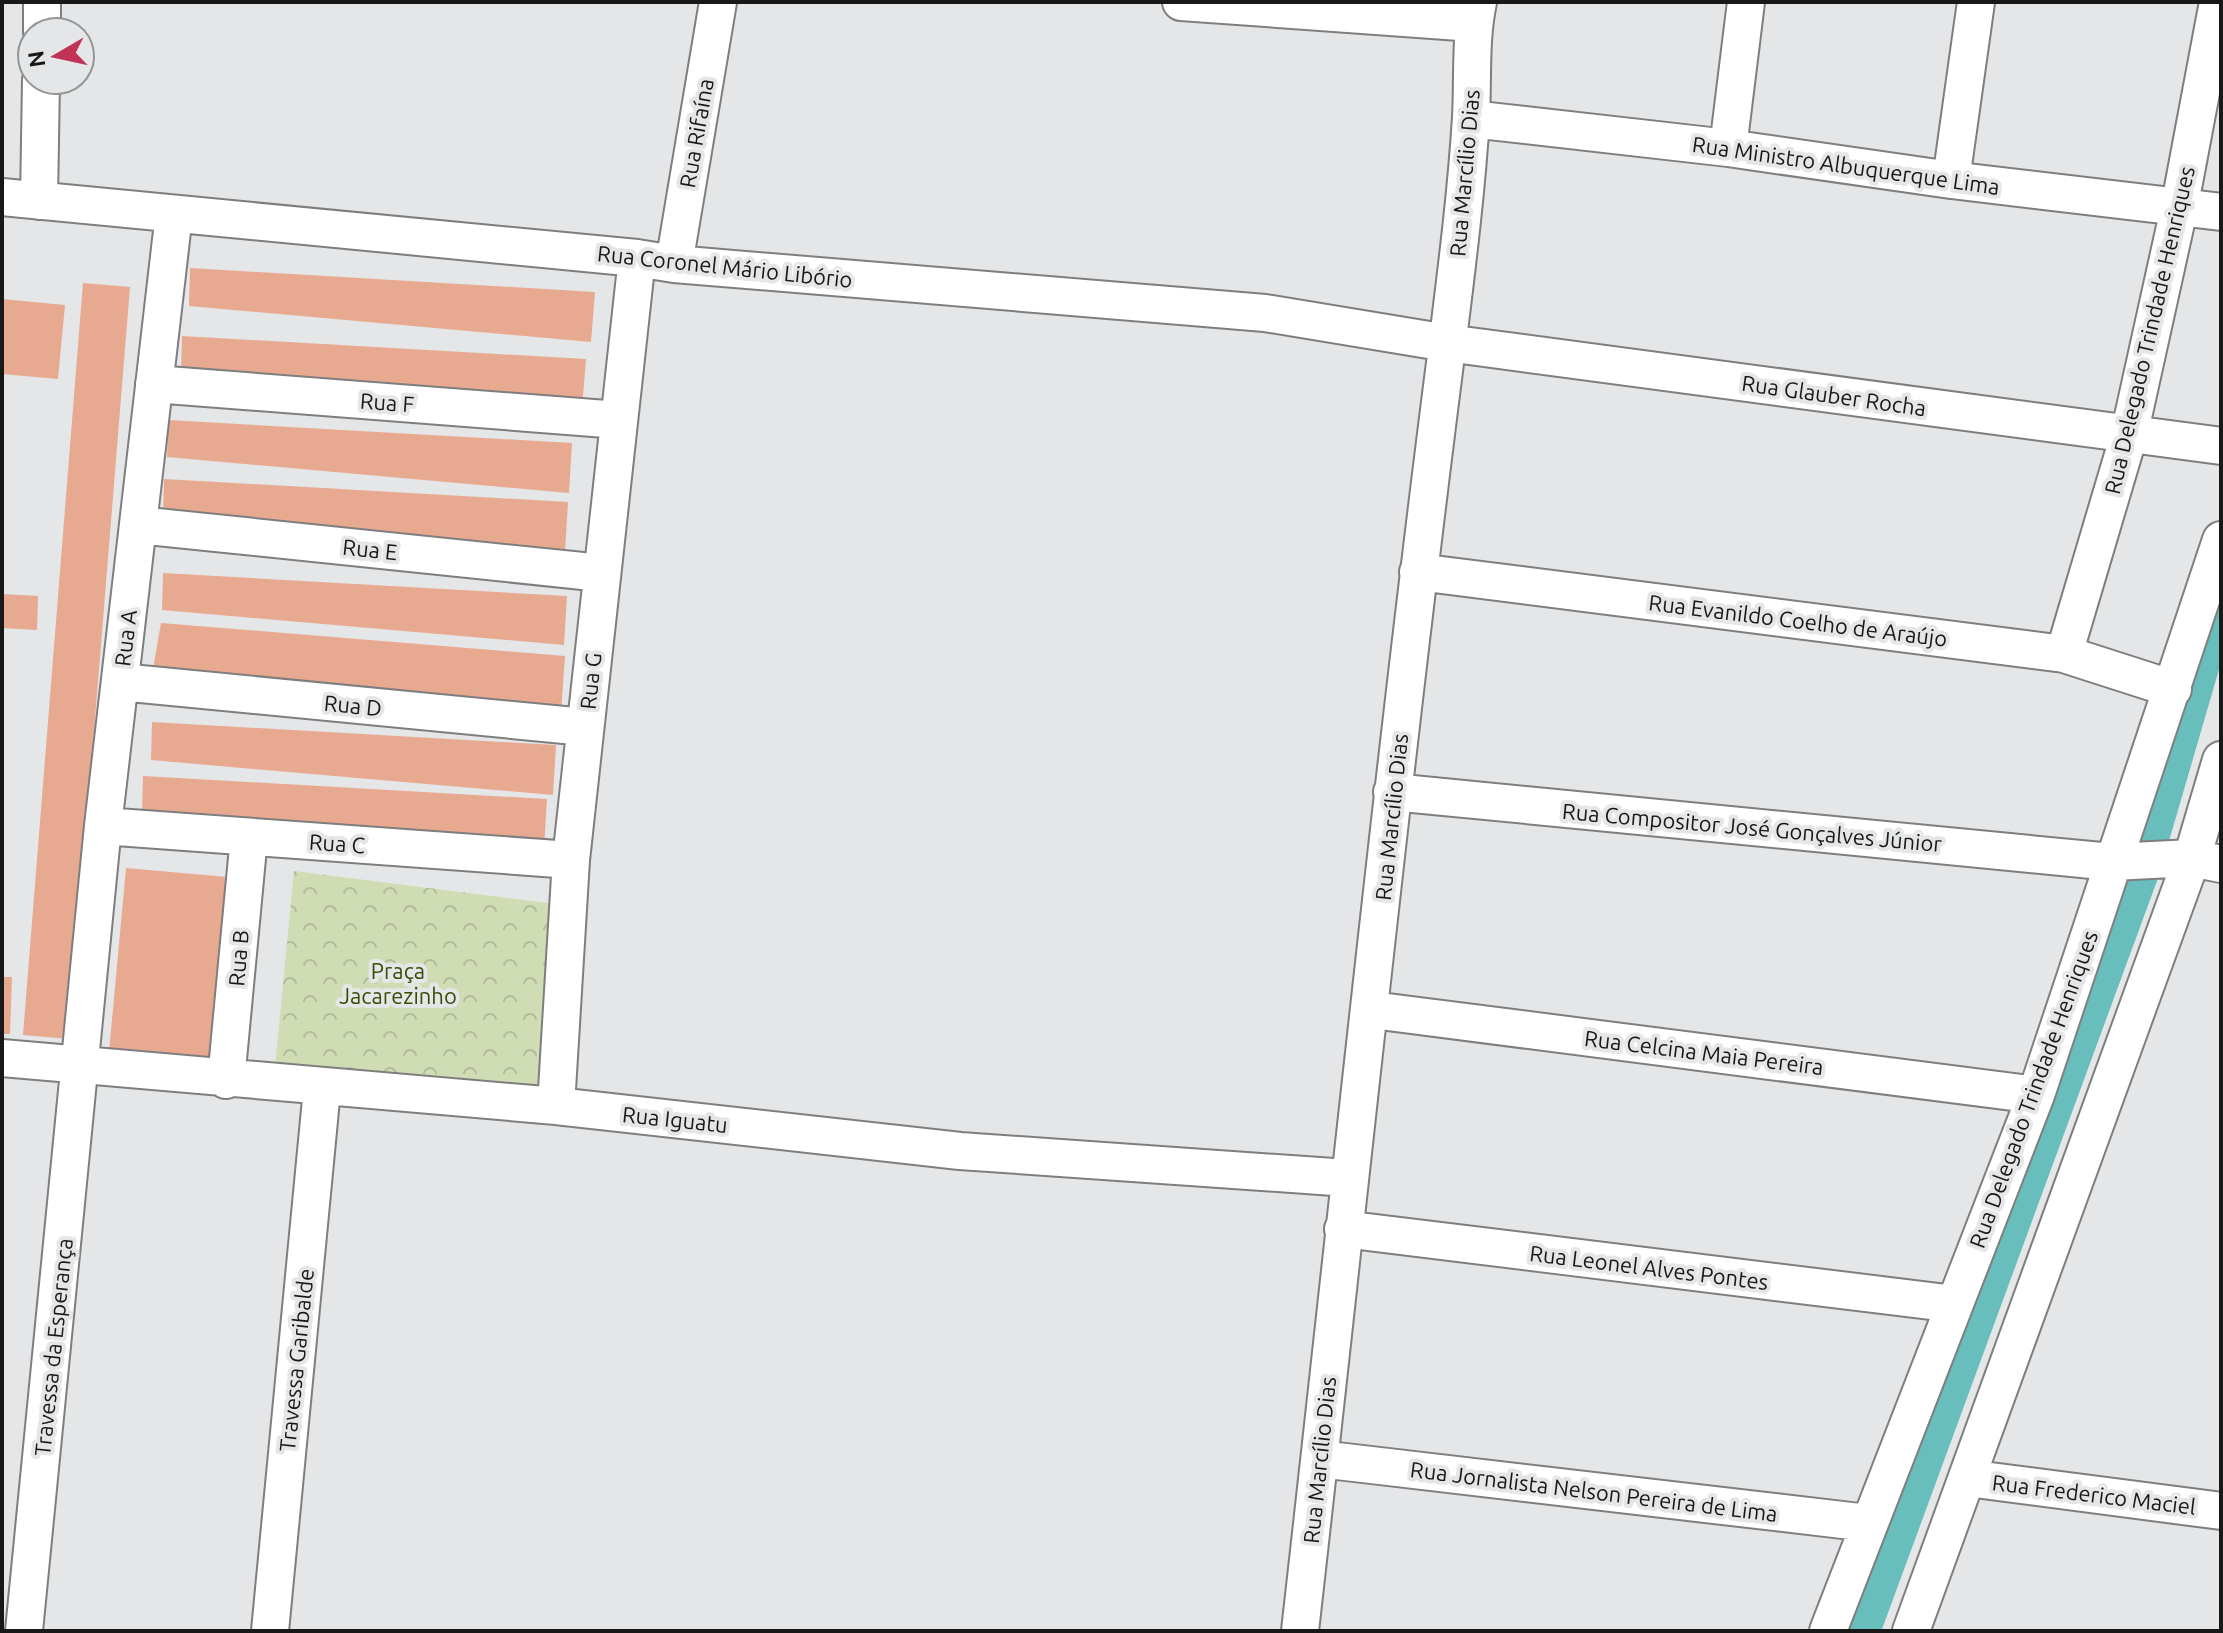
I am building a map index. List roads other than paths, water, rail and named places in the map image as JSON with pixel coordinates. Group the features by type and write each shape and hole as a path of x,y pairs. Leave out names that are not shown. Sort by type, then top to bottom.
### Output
{"street":[{"name":"Rua Rifaína","path":"674,264 718,2"},
{"path":"1181,2 1476,12"},
{"path":"1728,148 1746,2"},
{"path":"1951,180 1976,2"},
{"name":"Rua Delegado Trindade Henriques","path":"2064,654 2129,435 2179,209 2218,2"},
{"name":"Rua Marcílio Dias","path":"1300,1631 1348,1178 1372,1010 1392,792 1447,343 1471,119 1476,12"},
{"path":"39,201 41,96"},
{"name":"Rua Ministro Albuquerque Lima","path":"1471,119 1728,148 1951,180 2221,212"},
{"name":"Rua Coronel Mário Libório","path":"2,197 674,264 1265,313 1447,343"},
{"name":"Rua A","path":"82,1063 103,826 174,214"},
{"name":"Rua G","path":"556,1106 571,860 637,258"},
{"name":"Rua Glauber Rocha","path":"1447,343 2221,446"},
{"name":"Rua F","path":"154,384 619,420"},
{"name":"Rua E","path":"138,525 602,573"},
{"name":"Rua Delegado Trindade Henriques","path":"1828,1631 2036,1095 2122,861 2221,540"},
{"name":"Rua Evanildo Coelho de Araújo","path":"1418,572 2064,654 2173,689"},
{"name":"Rua D","path":"120,682 585,727"},
{"path":"1911,1631 2193,860 2221,760"},
{"name":"Rua Compositor José Gonçalves Júnior","path":"1392,792 2122,861 2193,860"},
{"name":"Rua C","path":"103,826 571,860"},
{"name":"Rua B","path":"226,1080 249,837"},
{"name":"Rua Celcina Maia Pereira","path":"1372,1010 2036,1095"},
{"name":"Rua Iguatu","path":"2,1058 82,1063 322,1089 556,1106 960,1151 1348,1178"},
{"name":"Travessa da Esperança","path":"24,1631 82,1063"},
{"name":"Travessa Garibalde","path":"270,1631 322,1089"},
{"name":"Rua Leonel Alves Pontes","path":"1343,1229 1955,1304"},
{"name":"Rua Jornalista Nelson Pereira de Lima","path":"1320,1459 1868,1523"},
{"name":"Rua Frederico Maciel","path":"1967,1478 2221,1511"}],"waterway":[{"path":"1859,1631 2139,869 2215,608"}],"park label":[{"name":"Praça Jacarezinho","path":"398,982"}]}
